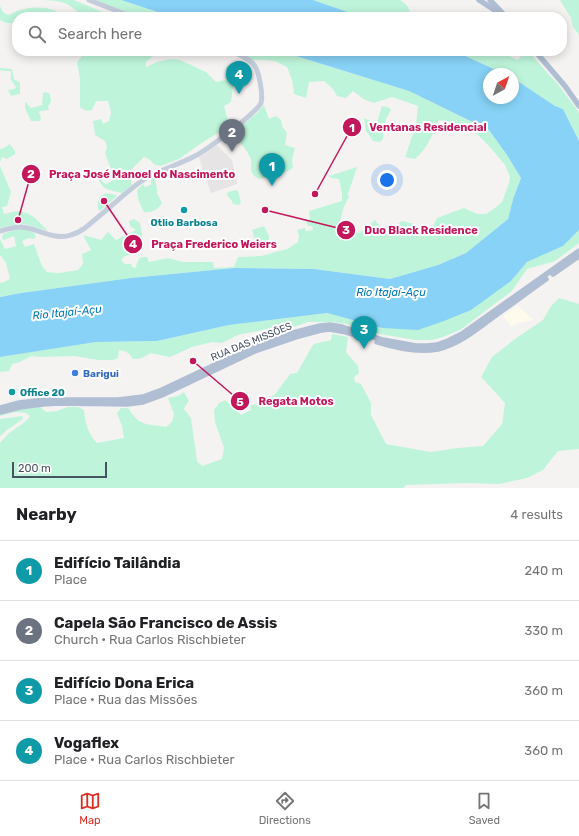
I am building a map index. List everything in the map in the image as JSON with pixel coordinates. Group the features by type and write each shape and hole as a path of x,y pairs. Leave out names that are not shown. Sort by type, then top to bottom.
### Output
{"main road":[{"path":"479,0 496,12"},
{"path":"490,0 501,12"},
{"path":"539,56 579,104"},
{"path":"543,56 568,84 579,104"},
{"name":"RUA DAS MISSÕES","path":"0,408 19,403 45,400 118,400 143,397 153,394 253,347 295,332 320,326 342,326 383,340 410,345 427,346 442,343 462,334 579,251"},
{"name":"RUA DAS MISSÕES","path":"0,412 42,404 123,404 143,402 162,395 261,349 299,336 325,330 346,332 382,344 401,348 422,350 440,348 457,342 465,337 579,256"}],"street":[{"path":"89,0 120,12"},
{"path":"0,231 21,227 53,236 63,237 78,233 140,182 156,173 203,152 247,117 259,106 261,102 261,87 256,66 250,60 242,56"}],"shaded area":[{"path":"217,145 232,160 237,184 211,193 199,158"},
{"path":"517,306 534,320 518,323 512,327 503,316"}],"green space":[{"path":"44,0 74,0 102,12 78,12 67,4 57,1"},
{"path":"95,0 121,0 158,12 128,12"},
{"path":"313,0 400,0 409,8 410,12 348,12"},
{"path":"560,0 579,0 579,35 573,27 571,18"},
{"path":"0,6 3,12 8,15 12,13 12,23 6,23 0,20"},
{"path":"35,7 54,10 57,12 15,12"},
{"path":"82,56 152,56 146,62 146,67 157,62 170,59 180,60 206,72 216,82 225,80 226,67 239,60 247,66 252,75 233,87 231,102 224,106 229,125 179,159 161,166 155,165 144,157 128,173 132,185 122,193 106,189 96,176 98,175 106,184 112,181 114,177 105,153 107,147 105,141 95,135 93,121 101,119 103,124 109,121 111,112 108,101 96,101 92,110 86,111 80,107 80,79 77,62"},
{"path":"247,56 296,56 409,91 489,130 521,178 513,199 508,219 466,253 438,265 390,279 314,269 234,268 131,278 0,297 0,282 2,283 10,279 6,263 0,256 0,239 5,249 16,246 14,236 4,240 2,238 3,234 15,230 26,230 34,233 36,237 34,239 29,238 22,241 25,247 34,244 42,266 47,272 59,273 78,270 83,264 82,254 91,250 83,235 101,240 108,232 116,240 136,230 130,226 129,221 134,219 140,223 142,244 136,246 135,253 125,256 121,260 125,264 131,264 132,267 136,268 137,263 142,257 147,257 149,262 168,258 183,262 213,262 214,268 234,267 238,257 261,256 287,249 298,242 299,236 297,230 305,228 306,231 313,230 312,226 308,226 306,222 310,219 309,211 342,201 339,179 331,178 329,176 357,167 348,194 349,197 342,212 339,227 344,225 347,230 360,233 375,220 382,229 389,231 402,221 414,224 421,233 431,230 437,218 464,208 477,214 486,214 502,202 510,177 505,165 477,134 465,126 439,120 423,151 415,159 405,157 416,125 418,106 392,97 374,103 365,100 353,91 346,98 337,96 333,89 324,81 309,82 306,98 294,94 292,80 287,67 275,61 251,60"},
{"path":"465,56 509,56 518,60 521,56 532,56 557,83 578,111 579,141 563,109 555,106 519,82 519,68 492,68"},
{"path":"0,68 12,69 14,79 20,83 20,94 11,96 8,90 16,87 11,80 11,73 10,71 0,70"},
{"path":"46,92 50,94 51,101 48,107 49,110 39,112 41,118 40,121 31,121 25,108 25,103 27,102 31,108 42,105 43,93"},
{"path":"264,105 269,119 276,116 281,120 282,126 287,133 285,145 295,148 292,160 293,168 286,172 259,179 251,171 251,160 249,154 233,133 257,113"},
{"path":"382,106 388,107 391,110 384,124 383,139 380,142 373,141 366,131 364,118 377,122"},
{"path":"10,144 15,151 15,154 7,159 2,157 0,163 0,148 2,149"},
{"path":"0,166 11,192 7,206 2,207 4,214 18,211 27,213 48,231 24,224 0,228"},
{"path":"154,177 157,193 162,203 154,210 144,212 139,201 137,190 143,184 145,187 151,185 151,179"},
{"path":"237,190 241,202 239,205 233,204 227,195 228,192"},
{"path":"107,193 117,196 100,211 98,209 98,201 102,195"},
{"path":"264,226 269,236 269,242 267,244 257,246 252,230"},
{"path":"579,230 579,243 555,261 527,269 512,291 460,330 440,338 431,340 415,340 380,334 347,324 333,322 308,322 285,330 276,327 238,335 222,343 212,342 192,347 170,357 150,353 142,358 133,359 128,353 119,350 118,358 114,360 98,360 74,356 31,356 20,362 12,364 9,371 0,371 0,357 96,342 157,341 229,325 327,313 382,328 511,281 527,262 563,246"},
{"path":"559,298 579,304 579,449 558,451 543,470 527,478 499,484 464,483 406,485 403,488 0,488 0,443 30,416 26,413 15,412 0,416 0,414 8,411 40,407 46,412 57,411 68,407 78,407 84,410 85,419 91,436 97,443 124,438 122,426 117,413 121,408 128,408 142,423 166,427 172,422 174,414 168,398 178,396 184,392 189,401 184,409 191,418 197,461 202,466 222,459 224,448 215,422 214,410 219,403 225,400 241,415 251,410 250,405 264,403 276,393 290,374 297,373 314,344 331,340 332,334 348,337 346,352 358,366 359,373 354,377 355,382 361,384 371,403 371,415 386,444 431,452 483,446 502,424 505,403 481,377 492,357 543,320 551,306"},
{"path":"22,416 23,419 0,436 0,419"}],"water":[{"path":"121,0 313,0 348,12 158,12"},
{"name":"Rio Itajaí-Açu","path":"296,56 465,56 492,68 483,68 483,104 519,104 519,82 555,106 563,109 579,141 579,230 563,246 527,262 511,281 471,310 418,330 382,328 327,313 229,325 157,341 96,342 0,357 0,297 131,278 234,268 314,269 390,279 438,265 466,253 508,219 513,199 521,178 489,130 409,91"}],"place":[{"name":"Vogaflex","path":"239,94"},
{"name":"Capela São Francisco de Assis","path":"232,152"},
{"name":"Edifício Tailândia","path":"272,186"},
{"name":"Ventanas Residencial","path":"315,194"},
{"name":"Praça Frederico Weiers","path":"104,201"},
{"name":"Otlio Barbosa","path":"184,210"},
{"name":"Duo Black Residence","path":"265,210"},
{"name":"Praça José Manoel do Nascimento","path":"18,220"},
{"name":"Edifício Dona Erica","path":"364,349"},
{"name":"Regata Motos","path":"193,361"},
{"name":"Barigui","path":"75,373"},
{"name":"Office 20","path":"12,392"}]}
